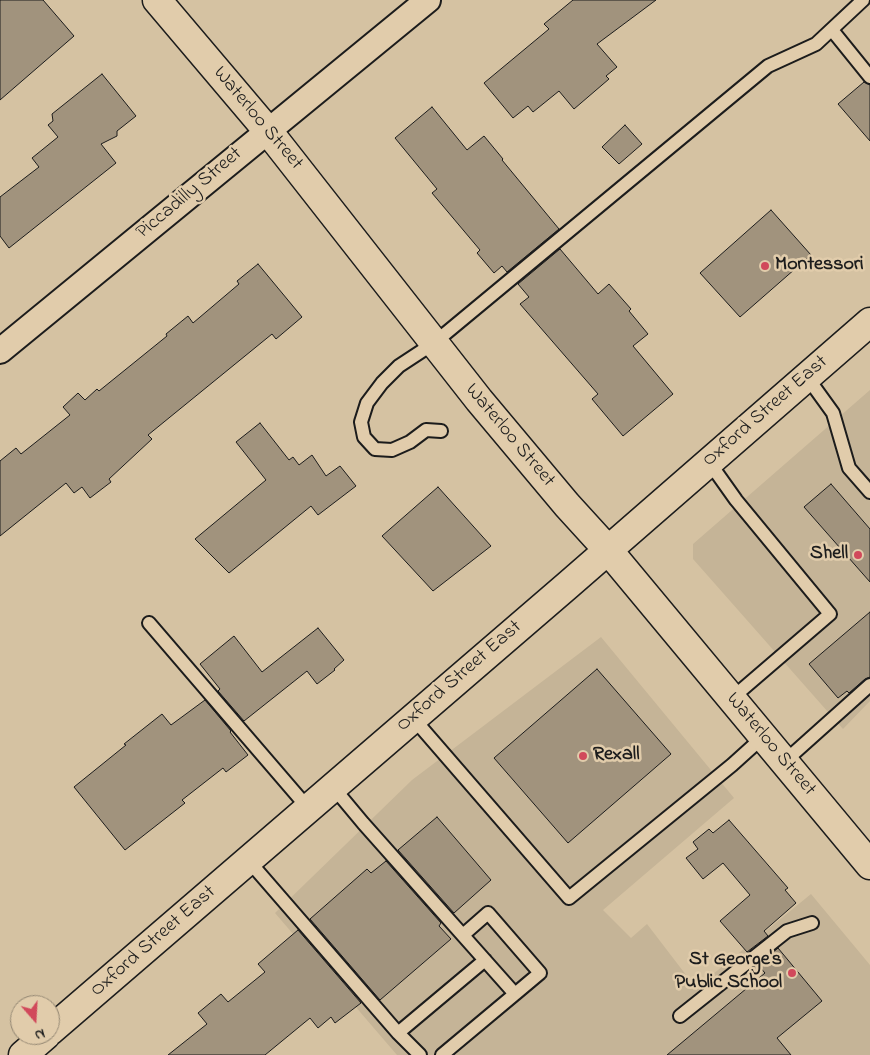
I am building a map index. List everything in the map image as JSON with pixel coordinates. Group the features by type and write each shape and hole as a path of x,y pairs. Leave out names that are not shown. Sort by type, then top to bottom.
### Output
{"main road":[{"name":"Waterloo Street","path":"156,0 268,131 491,415 567,505 608,550 870,865"},
{"name":"Oxford Street East","path":"60,1022 870,322"},
{"path":"23,1055 34,1045"}],"street":[{"name":"Piccadilly Street","path":"0,352 428,0"}],"lane":[{"path":"441,431 426,430 410,442 392,450 375,449 364,438 362,422 367,403 382,383 399,366 434,343 768,66 816,44 862,0"},
{"path":"832,30 870,77"},
{"path":"807,377 833,413 849,468 870,492"},
{"path":"709,462 736,500 830,614 731,699"},
{"path":"149,623 308,808"},
{"path":"784,762 870,685"},
{"path":"413,718 569,898 732,765 763,737"},
{"path":"333,787 515,994"},
{"path":"248,860 398,1033 420,1055"},
{"path":"442,1055 540,973 488,913 463,935"},
{"path":"680,1016 787,931 812,923"},
{"path":"398,1033 485,960"}],"shaded area":[{"path":"870,390 870,701 843,729 693,559 693,544"},
{"path":"601,637 734,798 603,910 631,938 647,924 696,988 811,894 870,965 870,1055 397,1055 275,913 412,780"}],"building":[{"path":"0,0 43,0 74,36 0,100"},
{"path":"573,0 656,0 597,44 617,67 606,76 609,79 574,109 559,91 533,112 528,106 513,118 484,83 549,29 544,24"},
{"path":"102,74 136,116 117,131 117,136 101,144 116,163 9,248 0,236 0,197 39,167 32,158 58,137 48,125 53,121 52,114"},
{"path":"864,82 870,85 870,141 838,104"},
{"path":"432,107 467,150 484,136 559,229 507,272 502,266 494,273 477,253 480,250 432,193 437,189 395,138"},
{"path":"625,125 642,144 619,164 602,147"},
{"path":"771,210 811,255 740,317 700,273"},
{"path":"560,249 598,294 609,284 631,309 629,311 648,334 633,346 673,394 623,436 592,399 598,394 520,304 529,297 518,284"},
{"path":"258,264 302,317 276,339 272,334 148,435 152,439 109,479 111,482 90,498 82,487 74,493 66,483 0,536 0,461 16,448 21,454 70,415 63,407 78,393 85,400 97,389 99,391 167,336 166,334 188,316 193,323 239,284 237,281"},
{"path":"260,423 289,460 293,457 299,465 312,455 326,476 340,466 356,486 318,515 311,506 229,573 195,539 266,480 236,442"},
{"name":"Shell","path":"831,484 870,529 870,582 804,507"},
{"path":"438,487 491,546 433,591 382,536"},
{"path":"870,612 870,677 849,693 847,691 838,698 809,664"},
{"path":"318,628 344,660 317,684 307,671 244,721 218,691 220,689 200,664 234,636 262,672"},
{"name":"Rexall","path":"597,669 671,754 568,843 494,758"},
{"path":"205,700 248,755 226,772 223,768 182,800 185,803 125,850 74,787 162,714 171,725"},
{"path":"437,817 491,880 454,913 398,850"},
{"path":"729,820 788,888 785,890 796,903 764,931 768,936 747,952 720,921 750,895 723,863 703,879 686,858 698,849 693,842 709,829 713,833"},
{"path":"386,861 441,923 439,926 451,939 380,1000 310,919 367,869 371,873"},
{"path":"298,930 361,1003 335,1023 331,1017 318,1028 310,1018 265,1055 168,1055 207,1024 198,1013 221,994 228,1002 265,972 258,964"},
{"path":"778,948 822,1001 777,1038 791,1055 667,1055 765,973 758,965"}],"place":[{"name":"Montessori","path":"765,266"},
{"name":"Shell","path":"858,555"},
{"name":"Rexall","path":"583,756"},
{"name":"St George's Public School","path":"792,973"}]}
